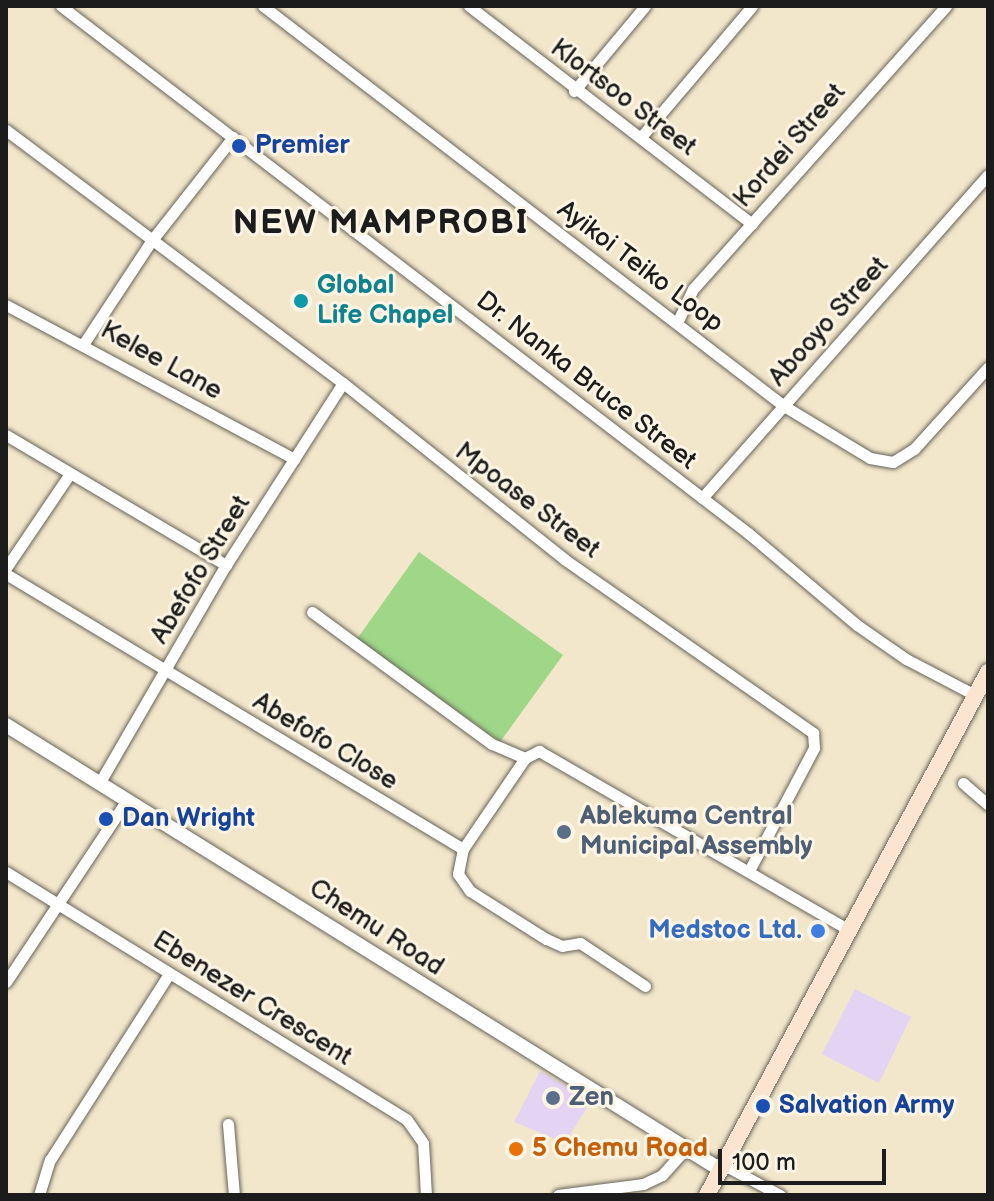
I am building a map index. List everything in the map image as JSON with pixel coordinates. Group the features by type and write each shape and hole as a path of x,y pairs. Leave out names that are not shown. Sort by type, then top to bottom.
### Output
{"main road":[{"path":"707,1195 988,672"}],"street":[{"name":"Dr. Nanka Bruce Street","path":"61,6 702,498 875,639 975,695"},
{"name":"Ayikoi Teiko Loop","path":"263,6 784,406 870,458 893,462 914,449 988,367"},
{"name":"Klortsoo Street","path":"469,6 574,91 641,137 752,224"},
{"path":"574,91 645,6"},
{"path":"641,137 752,6"},
{"name":"Kordei Street","path":"677,323 693,289 946,6"},
{"name":"Mpoase Street","path":"6,130 343,383 564,559 813,733 814,748 749,871"},
{"path":"84,343 152,240 233,137"},
{"name":"Abooyo Street","path":"702,498 988,175"},
{"name":"Kelee Lane","path":"6,305 84,343 294,459"},
{"name":"Abefofo Street","path":"100,782 226,565 343,383"},
{"path":"6,435 226,565"},
{"path":"6,571 69,475"},
{"name":"Abefofo Close","path":"6,571 165,672 463,849"},
{"path":"312,612 492,744 525,758"},
{"name":"Chemu Road","path":"6,725 686,1148 723,1168"},
{"path":"645,986 580,943 554,943 470,891 456,866 463,849 525,758 539,751 849,930"},
{"path":"963,783 988,805"},
{"path":"6,982 127,800"},
{"name":"Ebenezer Crescent","path":"6,872 407,1120 423,1143 426,1195"},
{"path":"39,1195 50,1160 169,974"},
{"path":"228,1124 234,1195"},
{"path":"558,1195 643,1184 662,1175 686,1148"},
{"path":"723,1168 780,1195"}],"shaded area":[{"path":"855,989 911,1017 879,1083 822,1054"},
{"path":"540,1071 591,1101 565,1143 514,1122"}],"green space":[{"path":"419,552 563,655 500,742 357,639"}],"place":[{"name":"Premier","path":"239,146"},
{"name":"Global Life Chapel","path":"301,301"},
{"name":"Dan Wright","path":"106,819"},
{"name":"Ablekuma Central Municipal Assembly","path":"564,832"},
{"name":"Medstoc Ltd.","path":"818,931"},
{"name":"Zen","path":"553,1098"},
{"name":"Salvation Army","path":"763,1106"},
{"name":"5 Chemu Road","path":"516,1149"}],"district":[{"name":"NEW MAMPROBI","path":"381,223"}]}
